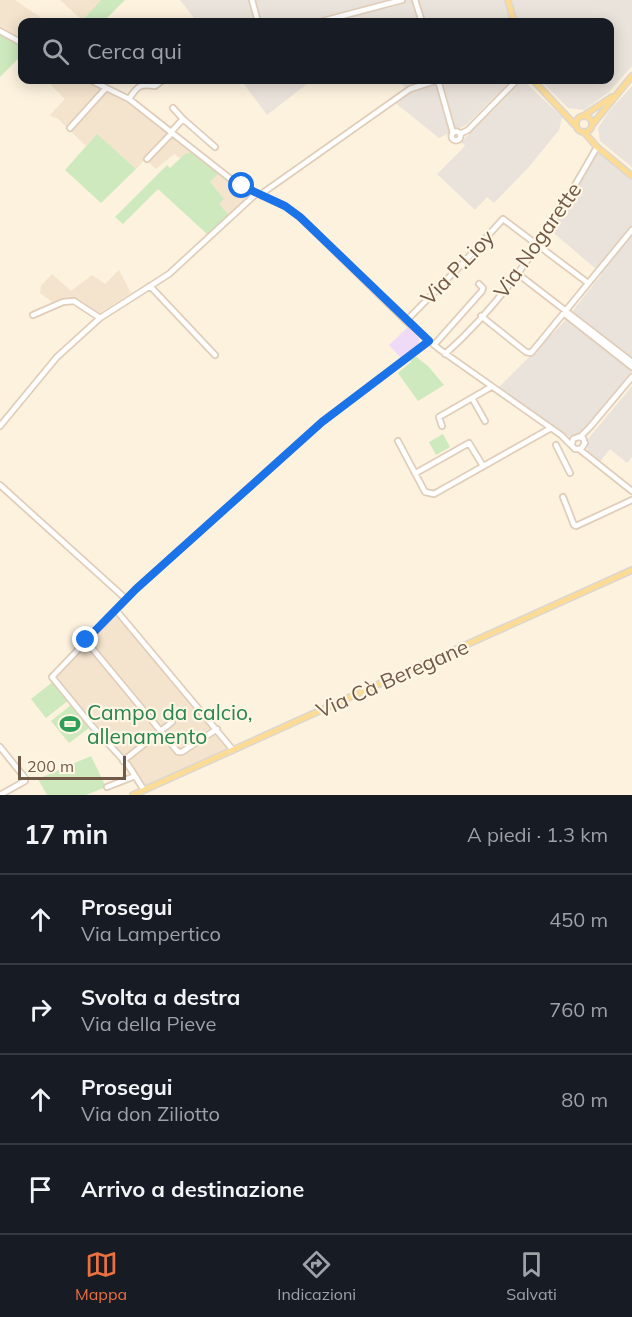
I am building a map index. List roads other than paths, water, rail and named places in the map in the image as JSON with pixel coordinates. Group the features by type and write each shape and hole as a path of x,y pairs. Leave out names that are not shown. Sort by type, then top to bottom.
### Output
{"main road":[{"path":"507,0 513,18"},
{"path":"584,132 588,131 632,76"},
{"path":"537,84 579,131 584,132 597,147 632,176"},
{"path":"576,125 576,120 616,95"},
{"path":"563,113 588,117 597,147"},
{"name":"Via Cà Beregane","path":"133,795 632,570"}],"street":[{"path":"252,0 257,18"},
{"path":"334,18 402,0"},
{"path":"415,0 421,18"},
{"path":"0,31 18,41"},
{"path":"98,84 129,99 237,184 285,206 300,217 429,341 551,428 574,448 583,446 592,429 632,379"},
{"path":"129,99 138,88 147,84"},
{"path":"0,426 46,369 100,318 169,274 264,192 410,89 426,84"},
{"path":"439,84 453,133 460,134 468,130 512,84"},
{"path":"70,128 106,88"},
{"path":"173,108 214,147"},
{"path":"147,159 183,119"},
{"name":"Via Nogarette","path":"445,354 518,273 564,205 597,147"},
{"name":"Via P.Lioy","path":"406,321 503,219 538,245"},
{"path":"481,316 526,352 531,353 632,230"},
{"path":"538,245 588,283"},
{"path":"518,273 632,367"},
{"path":"434,345 482,291 479,284"},
{"path":"150,286 215,355"},
{"path":"33,315 63,302 75,301 100,318"},
{"path":"565,312 632,362"},
{"path":"144,790 123,761 52,677 126,599 322,422 429,341"},
{"path":"572,444 632,379"},
{"path":"442,426 439,417 491,387"},
{"path":"472,398 485,421"},
{"path":"398,441 427,494 434,494 551,428"},
{"path":"570,473 555,446 563,437 577,437"},
{"path":"577,437 590,459 632,491"},
{"path":"416,473 469,443 483,466"},
{"path":"0,485 126,599"},
{"path":"563,497 576,526 632,500"},
{"path":"116,610 233,750"},
{"path":"86,640 178,752 182,752 217,729"},
{"path":"123,761 172,722"},
{"path":"0,747 3,755 25,778 25,781 0,795"},
{"path":"107,787 135,776"}],"place":[{"name":"Campo da calcio, allenamento","path":"70,724"}]}
